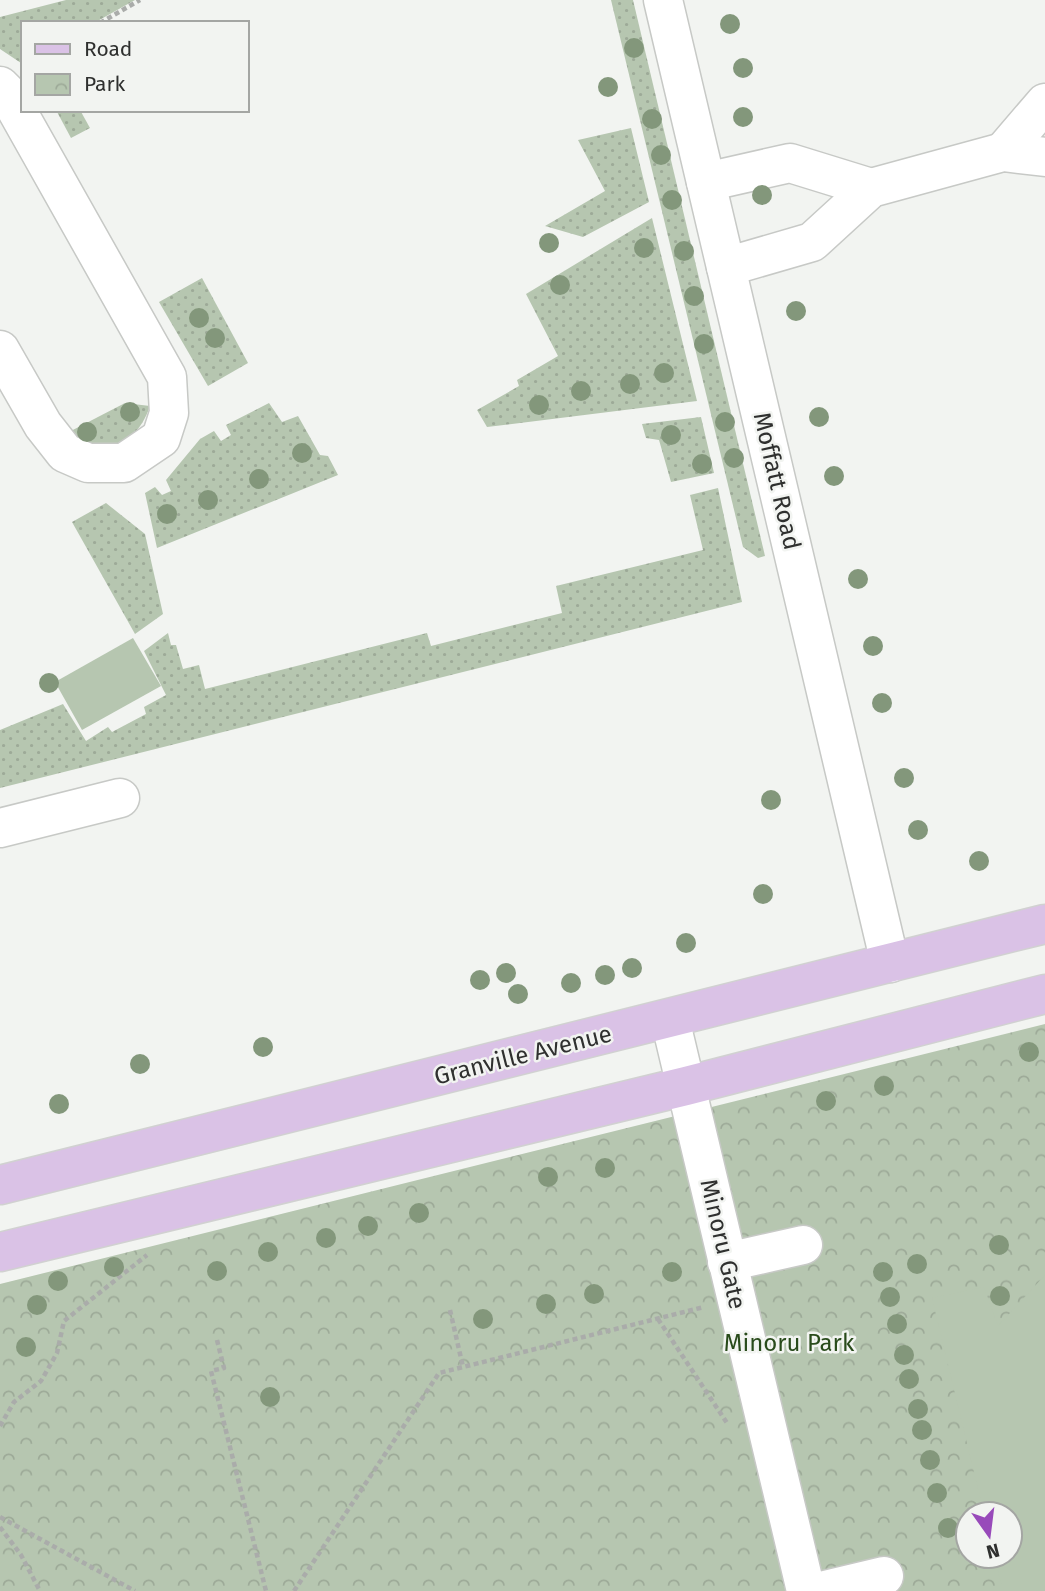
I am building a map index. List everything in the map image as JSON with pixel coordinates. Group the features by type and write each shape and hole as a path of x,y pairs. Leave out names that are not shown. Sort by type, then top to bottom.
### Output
{"main road":[{"name":"Granville Avenue","path":"0,1185 1045,924"},
{"path":"0,1252 686,1086 1045,994"}],"street":[{"name":"Moffatt Road","path":"663,0 890,963"},
{"path":"0,86 7,93 167,377 169,413 162,438 124,463 88,463 65,453 43,425 0,350"},
{"path":"1003,152 1045,103"},
{"path":"726,267 811,242 871,188 1003,152 1045,157"},
{"path":"706,182 790,163 871,188"},
{"path":"0,828 120,797"},
{"name":"Minoru Gate","path":"670,1018 806,1591"},
{"path":"727,1262 803,1245"},
{"path":"821,1591 884,1576"}],"path":[{"path":"103,21 140,0"},
{"path":"0,1426 14,1402 41,1381 57,1353 64,1321 151,1252"},
{"path":"294,1591 439,1373 716,1304"},
{"path":"450,1310 463,1367"},
{"path":"658,1319 731,1429"},
{"path":"218,1340 224,1368 211,1371 266,1591"},
{"path":"0,1517 135,1591"},
{"path":"0,1527 21,1555 40,1591"}],"green space":[{"path":"66,0 135,0 98,21 21,21 21,63 0,49 0,17"},
{"path":"611,0 633,0 765,556 758,558 743,547"},
{"path":"57,112 81,112 90,128 71,138"},
{"path":"631,128 649,202 583,237 545,226 605,191 578,140"},
{"path":"652,218 697,401 487,427 477,410 519,386 517,380 558,356 526,294"},
{"path":"202,278 248,363 208,386 159,302"},
{"path":"125,403 150,406 137,430 124,441 97,448 67,433"},
{"path":"269,403 282,422 298,416 320,455 328,456 338,475 157,548 145,493 155,487 162,495 171,491 166,480 200,439 214,431 221,441 231,435 226,425"},
{"path":"701,417 714,473 671,482 659,440 646,438 642,424"},
{"path":"718,488 742,602 0,788 0,730 63,704 86,741 108,727 112,732 146,714 144,707 166,695 144,651 168,633 171,645 176,645 183,669 199,665 205,689 427,633 431,646 562,613 556,586 703,550 690,495"},
{"path":"106,503 145,534 163,614 135,634 72,522"},
{"path":"133,638 161,686 82,730 55,682"},
{"name":"Minoru Park","path":"1045,1024 1045,1591 0,1591 0,1284"},
{"path":"1045,1275 1045,1591 1003,1591 998,1570 1024,1570 1024,1500 981,1500 932,1298 984,1287 998,1326"}]}
